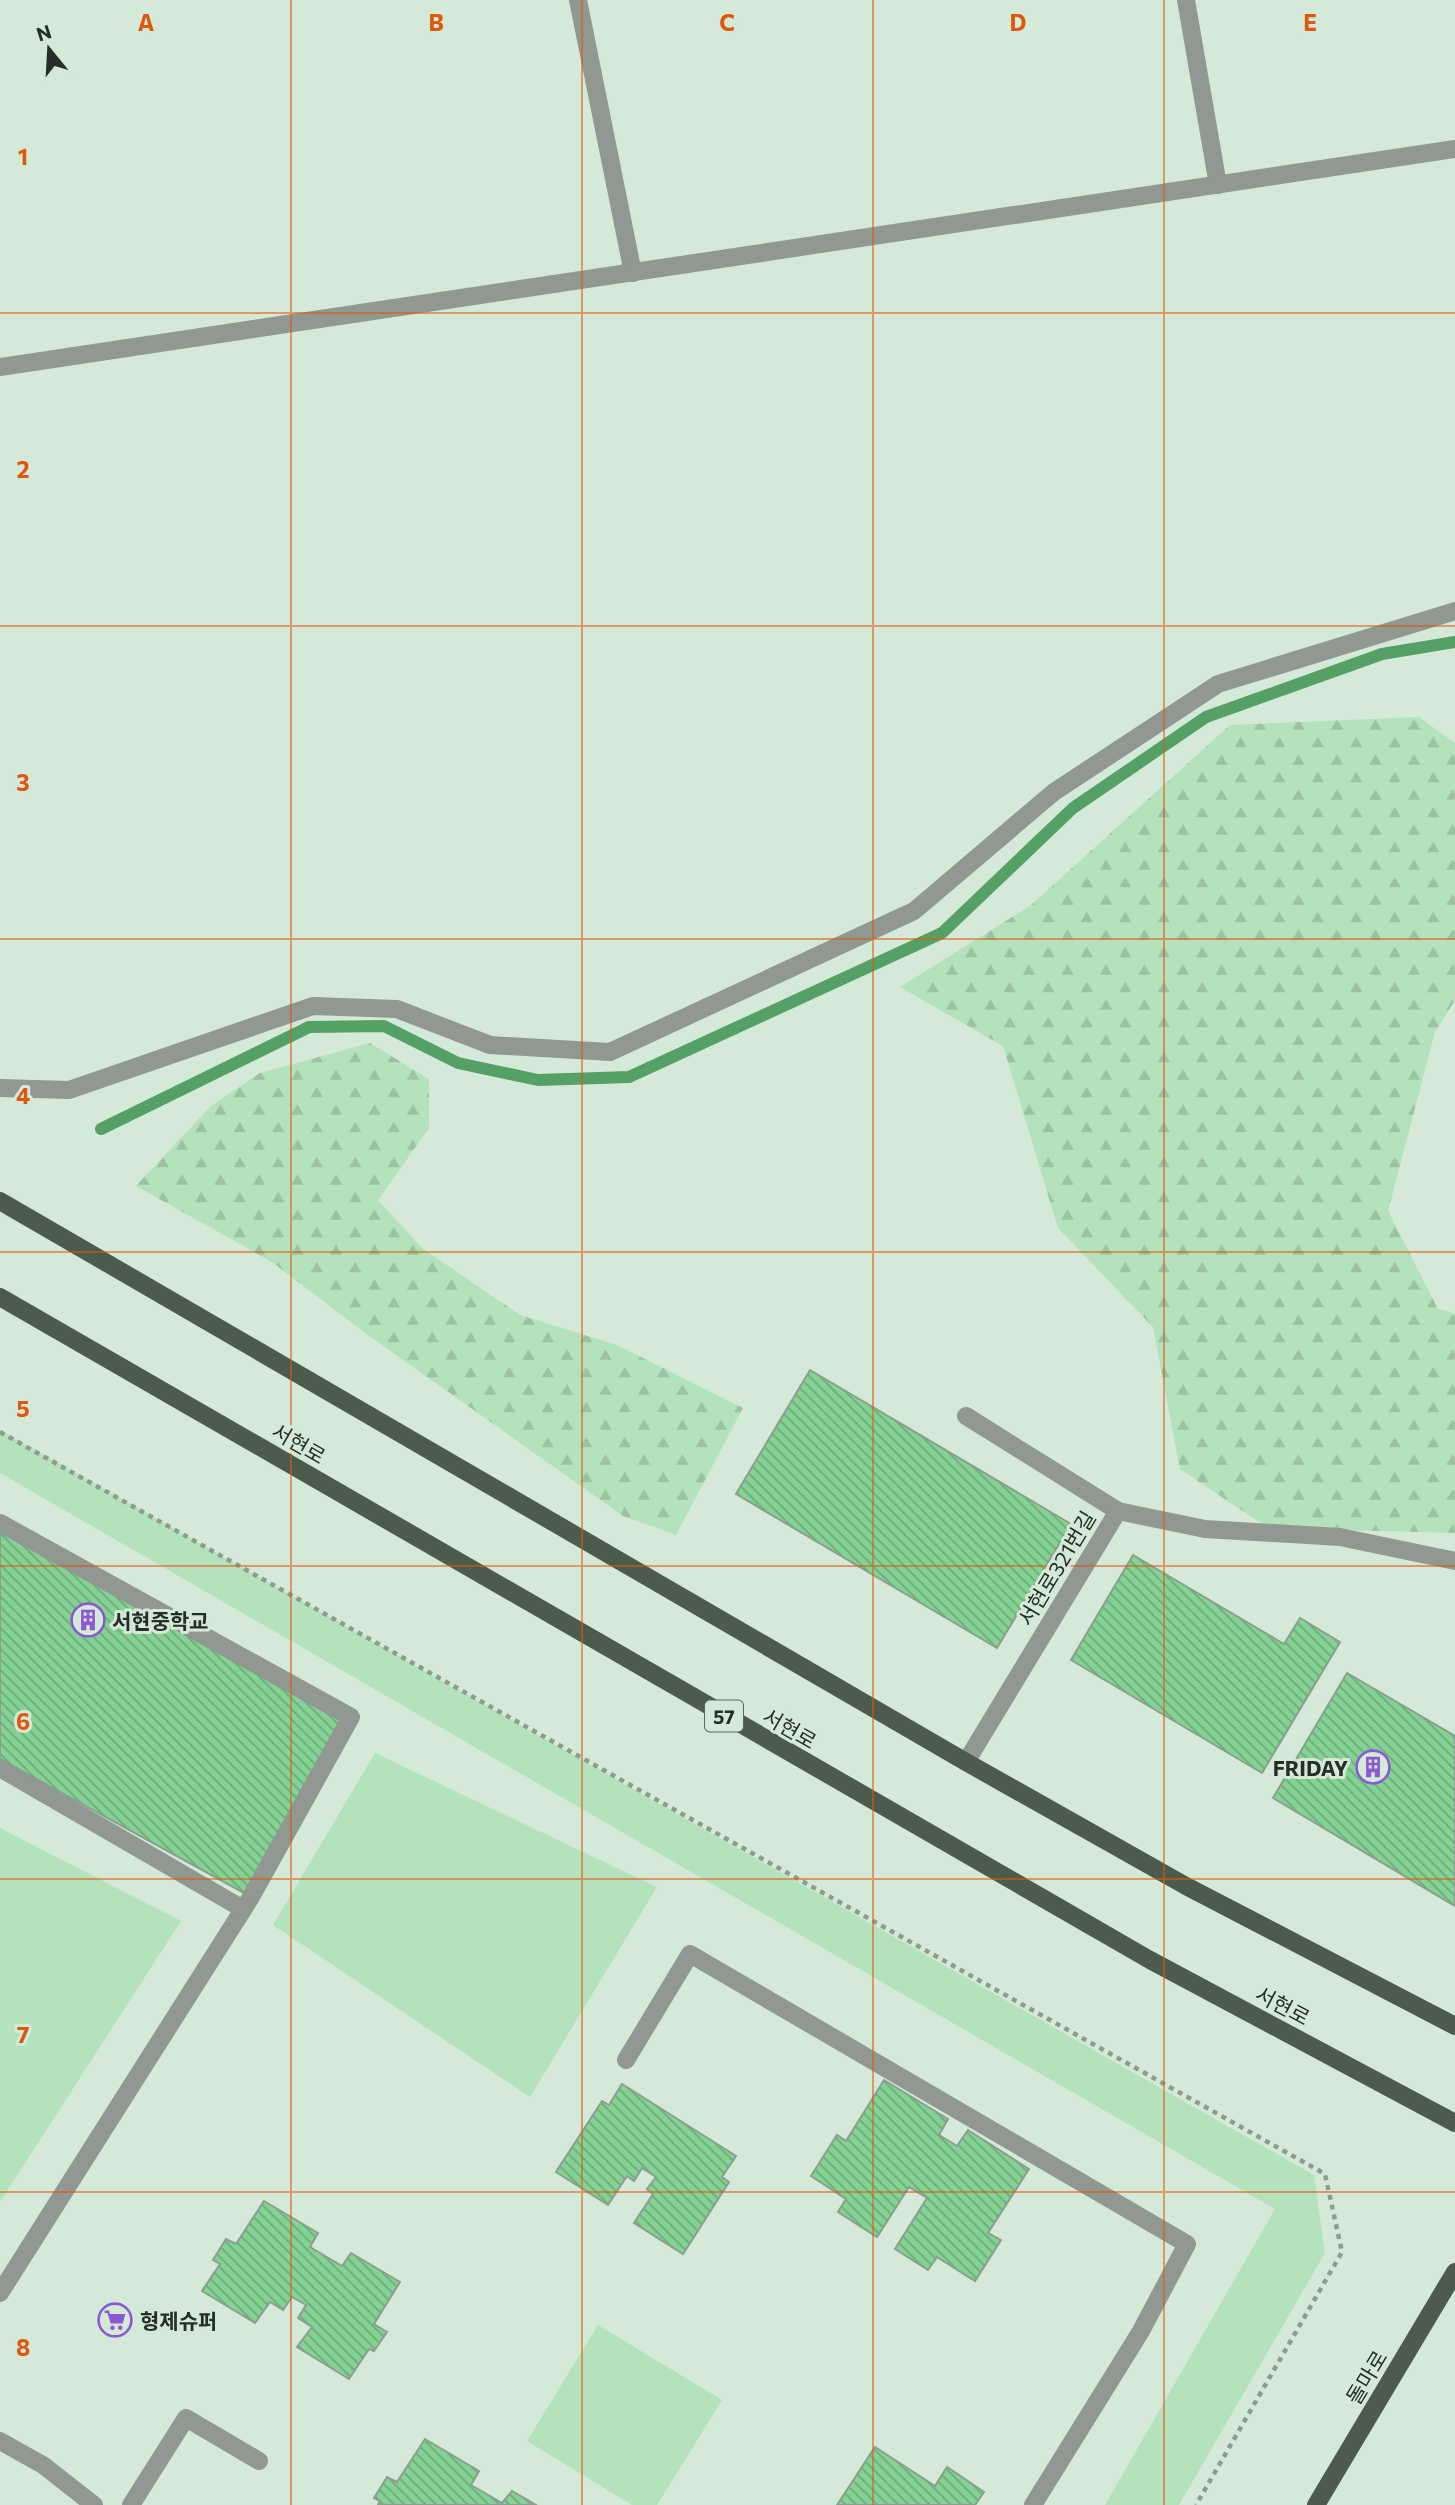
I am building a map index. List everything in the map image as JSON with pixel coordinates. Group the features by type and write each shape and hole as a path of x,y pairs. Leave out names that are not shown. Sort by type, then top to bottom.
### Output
{"main road":[{"path":"0,1202 966,1762 1186,1886 1455,2026"},
{"name":"서현로","path":"0,1297 1056,1907 1455,2123"},
{"name":"돌마로","path":"1316,2505 1455,2272"}],"street":[{"path":"578,0 633,273"},
{"path":"1186,0 1218,185"},
{"path":"0,367 1455,149"},
{"path":"0,1088 69,1090 313,1006 397,1009 490,1045 610,1052 915,911 1054,792 1218,684 1455,611"},
{"path":"966,1416 1118,1511"},
{"name":"서현로321번길","path":"966,1762 1118,1511 1205,1529 1339,1537 1455,1561"},
{"path":"0,1523 351,1717 243,1909 0,2293"},
{"path":"0,1768 243,1909"},
{"path":"626,2060 690,1954 1186,2244 1141,2331 1033,2505"},
{"path":"131,2505 186,2418 259,2461"},
{"path":"0,2441 43,2465 94,2505"}],"path":[{"path":"0,1432 1325,2174 1342,2252 1196,2505"}],"green space":[{"path":"1419,717 1455,743 1455,1000 1435,1032 1388,1211 1438,1309 1455,1313 1455,1533 1268,1528 1180,1469 1153,1327 1058,1228 1003,1046 900,987 1030,906 1230,725"},
{"path":"370,1043 429,1079 429,1128 378,1200 422,1248 520,1315 617,1345 743,1408 676,1535 623,1516 365,1333 272,1262 136,1186 211,1106 260,1073"},
{"path":"0,1430 1314,2175 1325,2253 1179,2505 1105,2505 1275,2209 0,1473"},
{"path":"375,1753 657,1887 530,2097 273,1925"},
{"path":"0,1828 181,1921 0,2202"},
{"path":"598,2325 722,2400 657,2505 632,2505 527,2441"}],"building":[{"path":"810,1370 1071,1524 997,1648 736,1494"},
{"name":"서현중학교","path":"0,1523 351,1717 251,1897 0,1759"},
{"path":"1133,1555 1284,1644 1300,1618 1340,1642 1262,1773 1071,1660"},
{"name":"FRIDAY","path":"1347,1673 1455,1736 1455,1906 1273,1798"},
{"path":"884,2080 948,2119 939,2135 957,2146 968,2130 1029,2169 988,2233 1001,2240 975,2281 937,2257 928,2270 895,2249 927,2198 909,2187 877,2237 838,2212 846,2199 811,2176 837,2135 846,2141"},
{"path":"622,2084 736,2156 722,2177 729,2182 683,2254 634,2223 653,2194 647,2189 656,2177 642,2168 634,2181 627,2176 608,2205 556,2172 602,2101 609,2105"},
{"path":"264,2201 318,2233 310,2247 342,2266 351,2253 400,2282 374,2324 387,2332 374,2351 369,2349 349,2379 297,2347 312,2327 298,2318 306,2305 292,2297 283,2310 270,2302 255,2323 202,2291 220,2264 213,2260 226,2239 236,2244"},
{"path":"425,2439 479,2471 471,2485 502,2503 512,2491 536,2505 378,2505 380,2501 374,2498 387,2477 397,2482"},
{"path":"875,2447 935,2486 947,2467 984,2492 975,2505 837,2505"}],"waterway":[{"path":"101,1129 309,1027 384,1026 458,1063 538,1080 629,1077 942,933 1073,808 1206,717 1382,654 1455,642"}],"place":[{"name":"서현중학교","path":"88,1620"},
{"name":"FRIDAY","path":"1373,1767"},
{"name":"형제슈퍼","path":"115,2320"}]}
